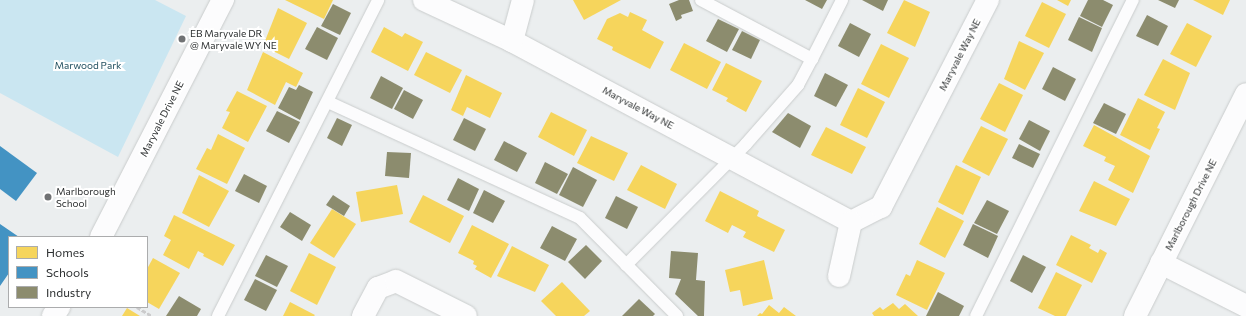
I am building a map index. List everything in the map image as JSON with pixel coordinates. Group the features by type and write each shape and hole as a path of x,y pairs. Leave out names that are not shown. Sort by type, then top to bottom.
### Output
{"street":[{"name":"Maryvale Drive NE","path":"102,236 223,0"},
{"name":"Maryvale Way NE","path":"424,0 512,41 851,222 881,207 988,0"},
{"path":"512,41 523,0"},
{"name":"Marlborough Drive NE","path":"1135,316 1246,94"},
{"path":"839,276 851,222"},
{"path":"1161,263 1246,306"},
{"path":"363,316 378,288 396,281 466,316"}],"lane":[{"path":"218,316 328,102 378,0"},
{"path":"701,0 812,59"},
{"path":"626,265 733,158 798,85 842,0"},
{"path":"976,316 1133,0"},
{"path":"328,102 580,218 677,316"}],"path":[{"path":"139,308 152,316"}],"green space":[{"name":"Marwood Park","path":"0,0 155,0 186,16 118,157 0,93"}],"building: Homes":[{"path":"285,0 333,0 324,19"},
{"path":"573,0 621,0 584,20"},
{"path":"904,0 930,12 915,47 887,33"},
{"path":"1057,0 1071,0 1068,6"},
{"path":"1193,0 1230,0 1223,15"},
{"path":"1042,2 1066,14 1049,48 1025,36"},
{"path":"278,8 307,23 289,59 263,46"},
{"path":"630,12 647,20 642,30 664,42 650,69 612,50 613,47 597,39 607,19 620,13 628,17"},
{"path":"1187,23 1212,36 1196,67 1170,54"},
{"path":"384,27 402,37 405,33 423,42 408,71 371,52"},
{"path":"1019,41 1044,53 1025,90 1004,79"},
{"path":"684,43 721,62 707,89 670,70"},
{"path":"881,44 909,58 889,98 861,84"},
{"path":"263,52 303,73 296,87 286,82 275,105 247,90"},
{"path":"426,52 462,70 450,93 414,75"},
{"path":"1163,59 1190,73 1175,110 1144,95"},
{"path":"726,63 762,81 746,112 726,101 728,98 712,90"},
{"path":"466,75 502,93 490,118 467,107 463,116 451,110"},
{"path":"999,83 1023,95 1005,132 980,119"},
{"path":"858,88 885,102 867,138 840,125"},
{"path":"237,91 267,106 248,142 222,128 230,112 226,111"},
{"path":"1138,98 1165,112 1157,128 1160,129 1150,150 1120,135"},
{"path":"551,112 587,130 574,156 538,137"},
{"path":"1094,125 1150,156 1133,193 1108,180 1115,166 1104,161 1106,157 1083,146"},
{"path":"981,126 1008,139 989,176 962,162"},
{"path":"826,127 866,147 852,174 811,155"},
{"path":"218,134 245,148 227,184 196,169 207,148 211,150"},
{"path":"591,136 628,153 614,181 577,163"},
{"path":"641,165 677,184 665,209 627,190"},
{"path":"956,165 981,177 963,215 938,202"},
{"path":"199,175 229,191 209,227 182,213"},
{"path":"1094,181 1130,199 1116,226 1079,211"},
{"path":"397,185 403,214 361,222 356,192"},
{"path":"720,191 759,211 757,216 785,230 774,252 743,237 746,232 732,225 728,233 705,221"},
{"path":"423,195 464,216 450,243 409,222"},
{"path":"937,207 964,221 945,258 919,244"},
{"path":"332,209 356,224 334,258 310,243"},
{"path":"174,215 235,245 223,266 203,256 204,254 198,251 189,269 163,255 171,240 164,236"},
{"path":"472,225 509,244 491,278 475,269 477,266 473,264 474,261 458,253"},
{"path":"1071,235 1091,245 1089,248 1098,253 1100,249 1107,253 1092,283 1056,265"},
{"path":"512,246 549,265 535,292 497,276"},
{"path":"309,253 336,267 317,305 290,291"},
{"path":"153,258 180,273 159,309 148,303 148,267"},
{"path":"764,260 773,299 743,306 740,290 730,292 725,270"},
{"path":"917,260 945,273 927,310 896,295 906,274 910,276"},
{"path":"1056,272 1082,285 1066,316 1055,316 1038,308"},
{"path":"562,282 590,311 584,316 556,316 541,301"},
{"path":"290,302 315,315 283,316"},
{"path":"893,303 899,309 905,304 918,316 874,316 872,313 880,307 883,310"},
{"path":"769,305 779,313 784,307 796,316 757,316 760,313 762,314"},
{"path":"127,308 140,316 122,316"}],"building: Schools":[{"path":"0,146 37,173 16,201 0,189"},
{"path":"0,224 18,236 8,236 8,274 0,286"}],"building: Industry":[{"path":"679,0 689,0 693,11 681,15 682,18 676,21 669,4"},
{"path":"805,0 827,0 822,9"},
{"path":"862,0 888,0 883,11"},
{"path":"1088,0 1103,0 1113,5 1102,27 1080,16"},
{"path":"1158,0 1179,0 1175,8"},
{"path":"333,4 351,13 340,35 321,26"},
{"path":"1147,15 1168,26 1158,46 1136,36"},
{"path":"1079,17 1102,28 1092,52 1068,40"},
{"path":"718,19 739,29 727,52 706,41"},
{"path":"850,23 871,34 859,57 838,46"},
{"path":"317,27 338,38 327,60 305,49"},
{"path":"742,31 760,40 751,59 732,50"},
{"path":"1053,67 1076,79 1065,101 1042,89"},
{"path":"825,73 848,85 836,107 814,96"},
{"path":"381,76 403,88 392,109 370,98"},
{"path":"299,85 313,92 300,120 278,108 289,87 296,90"},
{"path":"404,90 423,100 413,119 394,109"},
{"path":"1104,103 1126,114 1116,134 1093,123"},
{"path":"277,111 300,122 289,143 266,131"},
{"path":"788,113 811,126 800,148 772,132"},
{"path":"337,118 352,125 342,146 327,138"},
{"path":"464,118 486,129 475,151 453,140"},
{"path":"1029,120 1050,131 1040,151 1019,139"},
{"path":"504,141 527,153 517,172 494,160"},
{"path":"1019,144 1040,154 1033,168 1012,158"},
{"path":"387,152 411,153 409,178 385,176"},
{"path":"545,162 568,174 557,194 535,183"},
{"path":"573,167 597,180 583,207 559,195"},
{"path":"244,174 267,186 259,203 235,191"},
{"path":"458,178 479,189 469,211 447,200"},
{"path":"484,190 505,201 493,223 473,213"},
{"path":"333,195 350,206 344,216 326,205"},
{"path":"616,196 638,207 627,229 605,218"},
{"path":"987,200 1009,211 997,234 974,223"},
{"path":"290,212 311,225 302,241 280,227"},
{"path":"973,224 998,236 988,258 963,245"},
{"path":"552,226 577,239 565,261 540,248"},
{"path":"586,245 602,261 585,279 568,262"},
{"path":"671,251 698,253 696,280 705,281 704,316 698,316 675,294 681,279 669,278"},
{"path":"266,255 288,266 277,287 255,276"},
{"path":"1023,255 1046,267 1032,293 1010,281"},
{"path":"255,279 277,290 266,311 244,300"},
{"path":"938,292 964,306 959,316 926,316"},
{"path":"179,296 201,309 197,316 166,316"},
{"path":"639,299 655,314 653,316 622,316"}],"place":[{"name":"EB Maryvale DR @ Maryvale WY NE","path":"182,39"},
{"name":"Marlborough School","path":"48,197"}]}
